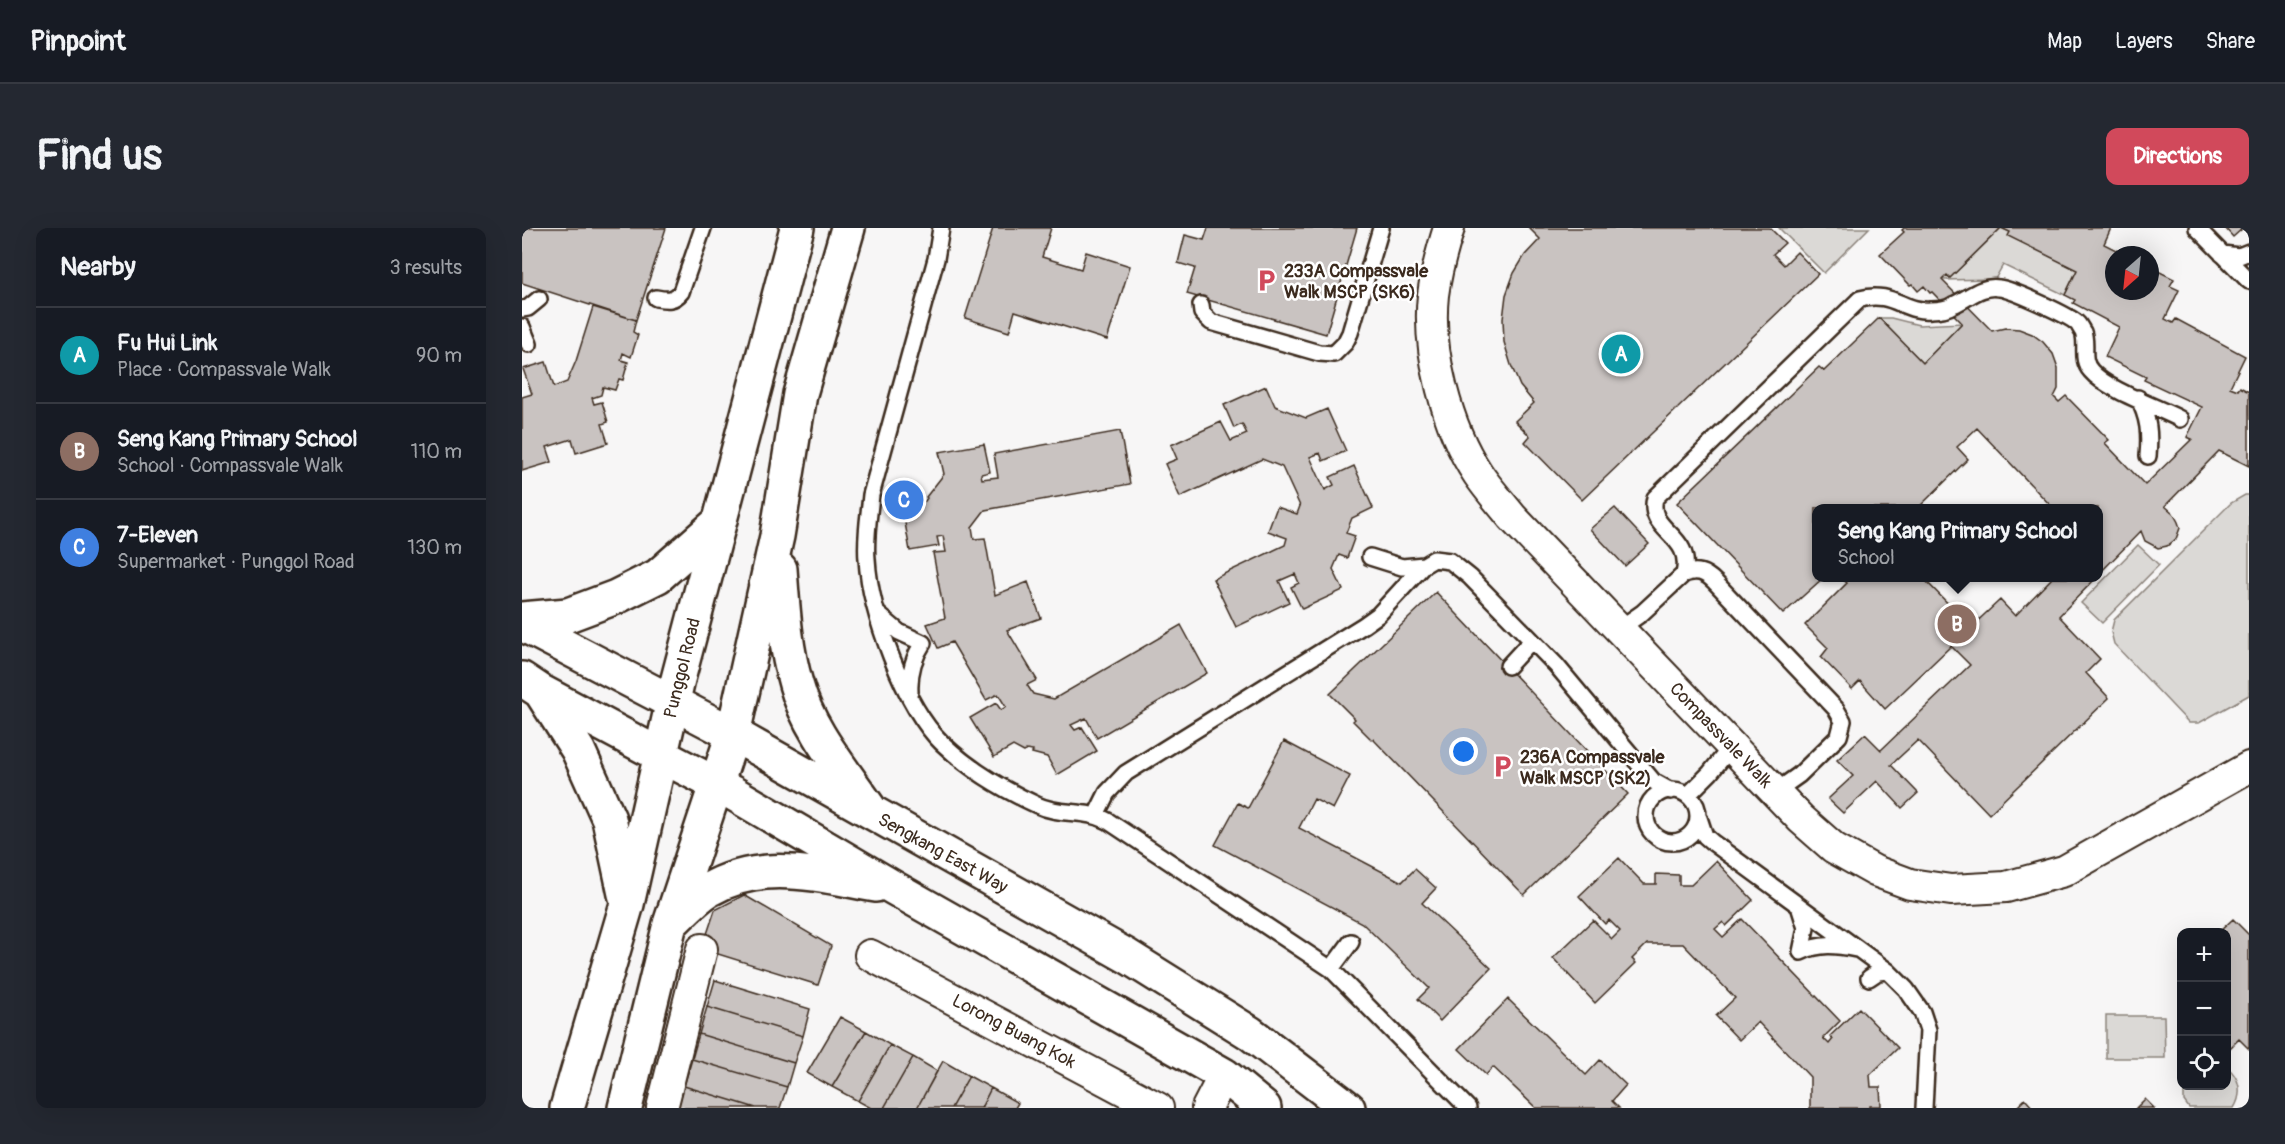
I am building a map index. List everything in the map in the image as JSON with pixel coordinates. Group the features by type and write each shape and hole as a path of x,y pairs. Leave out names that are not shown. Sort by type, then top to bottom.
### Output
{"main road":[{"name":"Punggol Road","path":"567,1108 627,904 662,756 672,703 797,228"},
{"path":"625,1108 670,924 733,734 777,536 800,394 848,228"},
{"path":"522,619 568,615 616,597 658,576 718,523"},
{"path":"777,536 785,637 796,686 820,738 873,814"},
{"name":"Sengkang East Way","path":"522,624 733,734 1136,962 1250,1033 1348,1108"},
{"path":"531,685 716,783 894,888 1224,1075 1264,1108"},
{"path":"531,685 578,750 609,819 627,904"},
{"path":"670,924 708,891 747,873 794,871 894,888"}],"street":[{"name":"Compassvale Walk","path":"1449,228 1440,256 1433,296 1432,335 1450,415 1463,448 1478,474 1512,517 1801,819 1834,848 1875,871 1910,884 1951,890 2006,887 2064,871 2249,767"},
{"path":"662,1108 702,949"},
{"name":"Lorong Buang Kok","path":"870,955 1158,1108"},
{"path":"644,1030 679,1041"},
{"path":"1208,1108 1224,1075"}],"lane":[{"path":"656,298 667,300 677,298 703,228"},
{"path":"941,228 936,259 871,495 867,529 867,559 877,614 888,650 918,711 940,741 990,782 1040,807 1056,811 1096,814 1331,969 1468,1108"},
{"path":"1201,304 1202,313 1211,322 1284,344 1327,355 1334,354 1345,343 1381,228"},
{"path":"2197,228 2249,281"},
{"path":"2222,254 2239,255 2249,252"},
{"path":"1684,574 1685,554 1682,547 1653,513 1655,498 1860,299 1873,296 1886,297 1926,311 1953,305 1986,288 2000,288 2014,293 2067,316 2079,325 2084,336 2085,360 2090,370 2101,380 2180,419"},
{"path":"522,309 528,308 539,299"},
{"path":"1275,326 1284,344"},
{"path":"522,327 529,344"},
{"path":"2138,398 2150,427 2148,456"},
{"path":"1370,557 1402,567 1424,565"},
{"path":"1096,814 1107,793 1126,773 1364,625 1378,615 1424,565 1434,559 1450,561 1458,565 1556,665 1658,786 1688,795 1697,809 1697,826 1686,839 1669,842 1654,835 1646,820 1650,803 1663,792 1671,790"},
{"path":"1619,629 1642,613 1684,574 1700,571 1708,575 1836,709 1843,721 1839,736 1799,775 1775,792"},
{"path":"877,614 899,632 923,643 911,669 910,695"},
{"path":"1508,666 1531,641"},
{"path":"1688,795 1710,774 1731,747"},
{"path":"1698,818 1706,836 1712,842 1888,971 1906,989 1922,1012 1928,1030 1924,1108"},
{"path":"1799,906 1806,928 1801,952 1821,945 1860,950"},
{"path":"1331,969 1352,942"},
{"path":"1869,978 1878,972 1888,971"}],"shaded area":[{"path":"1779,228 1869,228 1824,273"},
{"path":"2001,228 2010,232 2009,236 2077,270 2065,295 2003,265 1995,279 1942,280 1947,275 1950,278"},
{"path":"1879,318 1891,318 1919,325 1962,323 1923,363"},
{"path":"2249,495 2249,695 2199,723 2189,723 2114,644 2111,632 2114,620 2231,503"},
{"path":"2138,545 2159,565 2102,623 2081,603"},
{"path":"2106,1016 2164,1016 2165,1058 2106,1058"},
{"path":"2231,1071 2239,1086 2239,1097 2234,1108 2189,1108 2184,1101 2184,1090 2231,1090"}],"building":[{"path":"522,228 666,228 636,320 522,283"},
{"path":"993,228 1051,228 1042,257 1081,269 1086,252 1130,266 1107,340 1015,311 1009,332 965,318"},
{"name":"233A Compassvale Walk MSCP (SK6)","path":"1208,228 1357,228 1326,334 1187,294 1195,268 1178,263 1185,235 1204,240"},
{"path":"1529,228 1770,228 1785,243 1773,254 1784,265 1797,252 1818,274 1582,500 1525,442 1530,436 1515,421 1534,403 1520,386 1511,365 1504,342 1503,319 1506,295 1514,273 1525,255 1540,239"},
{"path":"1904,228 2001,228 2111,228 2104,244 2108,246 2105,246 2105,300 2159,300 2159,272 2174,279 2170,286 2179,290 2165,319 2173,323 2176,319 2245,356 2230,387 2238,390 2240,387 2249,392 2249,466 2219,451 2165,506 2173,513 2180,528 2176,539 2167,546 2158,548 2145,541 2141,531 2103,570 2103,504 2049,504 1977,428 1957,447 1968,459 1922,504 1812,504 1812,582 1819,582 1783,614 1677,503 1819,367 1824,371 1879,318 1923,363 1962,323 1924,286 1918,291 1912,284 1910,285 1880,254 1904,232 1902,230","holes":["2001,228 2010,232 2008,236 2077,270 2065,295 2075,300 2073,303 2119,327 2105,357 2146,377 2144,380 2202,407 2187,437 2192,439 2145,485 2105,443 2109,440 2066,396 2059,402 2054,397 2058,389 2058,368 2053,354 2043,342 2019,329 2005,328 1992,331 1942,280 1947,275 1950,278"]},
{"path":"2225,228 2243,228 2233,237"},
{"path":"593,307 636,320 633,332 638,335 631,357 623,353 621,360 628,362 623,380 619,379 615,390 603,387 601,395 592,398 594,404 602,402 608,422 602,424 608,443 576,453 572,439 547,447 552,462 522,471 522,397 532,394 523,369 546,362 554,387 567,382"},
{"path":"1266,386 1275,406 1306,418 1327,409 1346,451 1323,461 1320,453 1310,457 1325,490 1334,485 1330,477 1354,466 1373,508 1352,518 1346,533 1355,536 1347,558 1339,555 1333,569 1343,590 1302,609 1291,587 1299,583 1295,574 1279,581 1289,602 1236,627 1213,579 1285,545 1287,538 1268,531 1277,507 1297,514 1300,506 1282,467 1262,459 1180,497 1165,464 1177,459 1171,445 1221,422 1231,441 1247,434 1242,424 1234,428 1224,405"},
{"path":"1120,431 1130,484 985,510 972,527 974,539 985,538 995,595 1028,582 1041,618 1007,630 1037,680 1027,685 1033,694 1054,699 1181,625 1207,673 1097,738 1086,718 1071,725 1075,730 1082,727 1097,751 1057,775 1047,757 1032,753 1033,751 1024,752 1013,746 994,757 970,718 996,703 1001,710 1006,707 998,694 986,700 952,642 938,648 927,624 945,618 933,553 946,552 943,536 937,537 939,546 910,551 902,506 925,501 944,474 939,452 984,444 990,472 981,474 982,479 998,477 994,454"},
{"path":"1615,508 1649,544 1625,566 1590,529"},
{"path":"1927,582 1971,627 2000,600 2015,616 2048,582 2092,582 2059,616 2100,659 2086,673 2109,698 1989,814 1918,740 1891,765 1918,793 1902,808 1877,781 1843,813 1828,799 1853,776 1837,760 1865,734 1881,750 1970,665 1951,646 1885,709 1860,681 1852,689 1821,657 1828,648 1805,625 1847,583"},
{"name":"236A Compassvale Walk MSCP (SK2)","path":"1436,592 1628,794 1524,895 1353,721 1355,719 1330,694"},
{"path":"1284,741 1350,776 1333,809 1314,799 1299,828 1402,882 1415,869 1436,888 1422,903 1491,968 1440,1021 1418,999 1429,988 1362,923 1215,845 1238,803 1248,808"},
{"path":"1619,858 1644,884 1656,884 1656,874 1679,875 1679,885 1691,885 1716,861 1753,900 1726,926 1723,922 1715,929 1723,937 1742,919 1840,1021 1823,1038 1829,1044 1833,1039 1830,1036 1859,1008 1898,1048 1870,1075 1871,1087 1880,1087 1881,1106 1810,1108 1810,1077 1758,1022 1739,1040 1716,1016 1735,998 1683,944 1647,944 1632,959 1636,963 1595,1003 1553,958 1593,920 1612,939 1620,931 1609,920 1605,924 1579,896"},
{"path":"744,895 831,946 818,985 702,949 715,910"},
{"path":"2233,919 2249,935 2249,1049 2239,1039 2231,1047 2231,928 2223,928"},
{"path":"715,980 810,1009 803,1036 707,1007"},
{"path":"1508,999 1586,1075 1600,1060 1626,1085 1612,1101 1619,1108 1536,1108 1493,1067 1486,1075 1459,1049"},
{"path":"707,1007 803,1036 794,1063 699,1034"},
{"path":"840,1017 866,1031 832,1087 807,1073"},
{"path":"866,1031 890,1045 858,1101 832,1087"},
{"path":"699,1034 794,1063 787,1087 692,1059"},
{"path":"890,1045 913,1057 884,1108 871,1108 858,1101"},
{"path":"913,1057 937,1071 917,1108 884,1108"},
{"path":"692,1059 787,1087 780,1108 756,1108 684,1086"},
{"path":"943,1061 969,1076 951,1108 917,1108"},
{"path":"969,1076 991,1088 981,1108 951,1108"},
{"path":"684,1086 756,1108 678,1108"},
{"path":"991,1088 1018,1103 1015,1108 981,1108"},
{"path":"2025,1099 2033,1108 2016,1108"},
{"path":"2145,1099 2154,1108 2136,1108"}],"place":[{"name":"233A Compassvale Walk MSCP (SK6)","path":"1266,281"},
{"name":"Fu Hui Link","path":"1621,354"},
{"name":"7-Eleven","path":"904,500"},
{"name":"Seng Kang Primary School","path":"1957,624"},
{"name":"236A Compassvale Walk MSCP (SK2)","path":"1502,767"}]}
